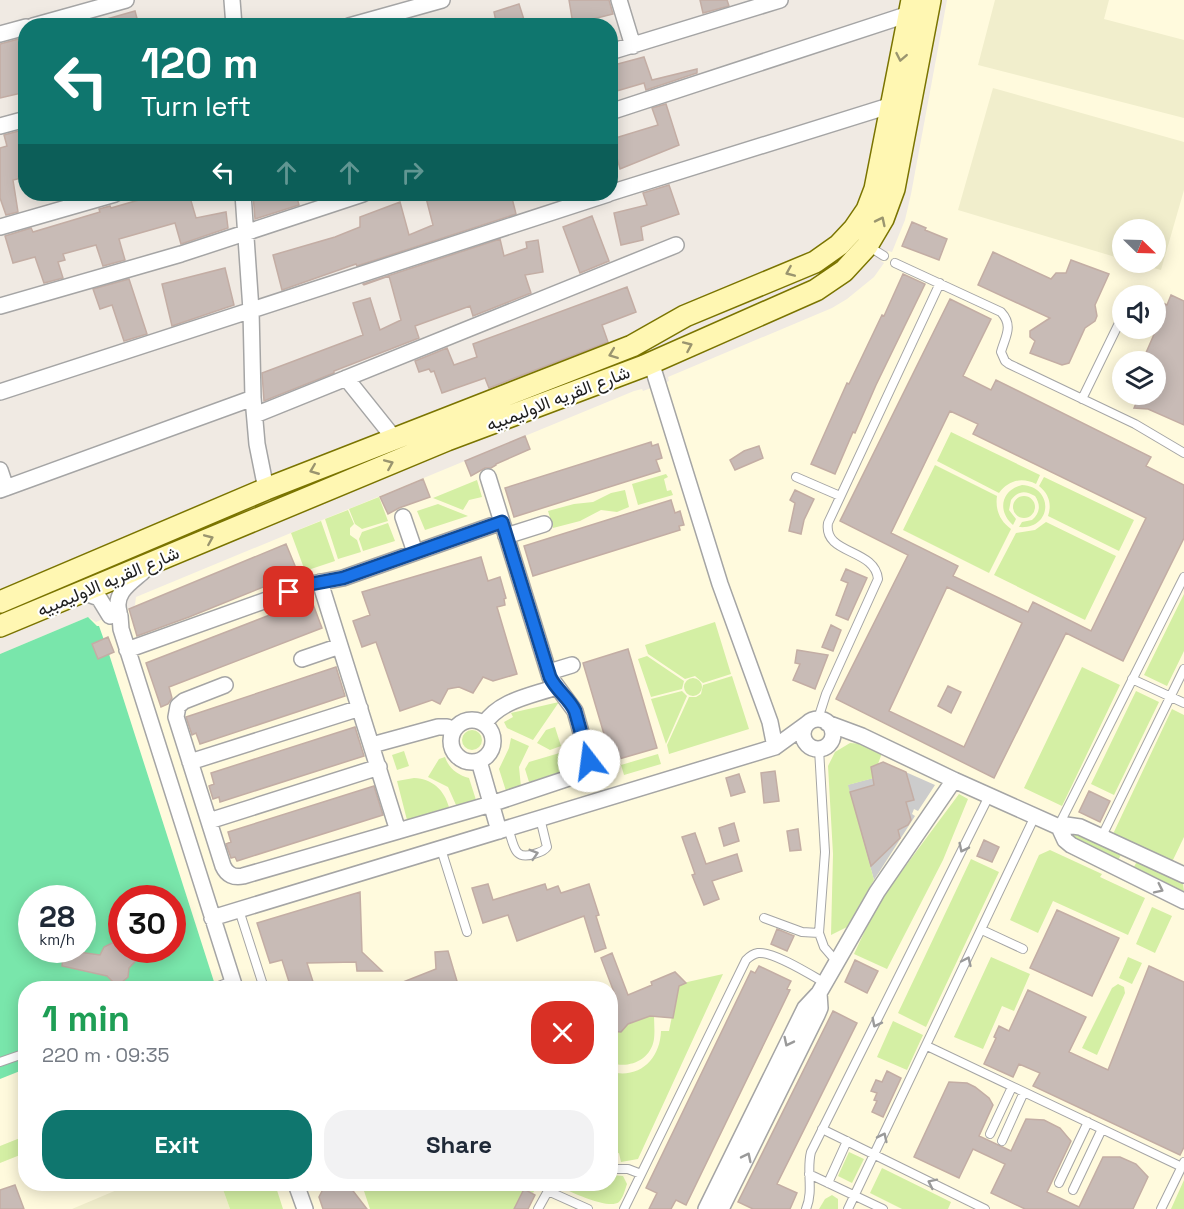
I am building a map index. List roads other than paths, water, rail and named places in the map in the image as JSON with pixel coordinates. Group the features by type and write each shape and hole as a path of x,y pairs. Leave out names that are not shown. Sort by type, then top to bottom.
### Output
{"main road":[{"name":"شارع القريه الاوليمبيه","path":"0,602 266,489 394,438 443,430 651,363 797,299 829,282 876,251 883,219 894,189 930,0"},
{"name":"شارع القريه الاوليمبيه","path":"0,626 156,562 443,430 633,346 685,316 815,262 838,245 854,229 867,210 875,189 911,7"},
{"path":"815,262 829,282"}],"street":[{"path":"62,18 126,0"},
{"path":"232,0 233,18"},
{"path":"378,18 442,0"},
{"path":"619,0 633,46"},
{"path":"618,50 780,0"},
{"path":"618,109 911,7"},
{"path":"0,34 18,29"},
{"path":"618,190 892,105"},
{"path":"0,126 18,120"},
{"path":"0,227 91,201"},
{"path":"243,201 251,310 253,398 257,444 266,489"},
{"path":"0,306 181,254 341,201"},
{"path":"0,392 585,201"},
{"path":"255,415 676,245"},
{"path":"651,363 720,584 770,722 775,747"},
{"path":"346,378 394,438"},
{"path":"0,470 3,489 253,398"},
{"path":"225,686 184,701 177,710 176,717 225,870 233,876 238,877 491,804 580,775 587,770 588,757 575,711 567,697 556,687 549,672 488,477"},
{"path":"403,517 415,552"},
{"path":"127,650 320,582 343,578 415,552 504,529 544,524"},
{"path":"116,619 117,601 120,594 156,562"},
{"path":"320,582 398,831"},
{"path":"82,592 99,598 116,619 232,981"},
{"path":"302,660 340,646"},
{"path":"549,672 572,665"},
{"path":"484,724 493,712 505,705 556,687"},
{"path":"190,762 360,708"},
{"path":"468,720 484,724 491,733 493,744 488,754 479,760 468,761 458,756 454,752 452,741 454,730 468,720"},
{"path":"818,722 803,731 804,740 821,747"},
{"path":"818,722 832,731 832,736 821,747"},
{"path":"212,918 775,747 818,722 855,734 1059,827 1073,825 1183,871"},
{"path":"372,745 438,727 454,730"},
{"path":"775,747 821,747 855,734"},
{"path":"479,760 491,804 503,830"},
{"path":"209,821 378,767"},
{"path":"706,1209 804,1008 822,988 877,892 954,780"},
{"path":"1059,827 1065,840 1071,845 1184,902"},
{"path":"1122,871 1132,850"},
{"path":"721,1209 817,1015 822,988"},
{"path":"303,1191 305,1209"}],"lane":[{"path":"895,263 996,308 1006,316 1008,329 1001,352 1005,361 1144,429 1184,453"},
{"path":"818,722 826,694 876,588 878,579 871,563 834,543 828,534 828,523 940,283"},
{"path":"1082,399 1112,338"},
{"path":"796,477 840,496"},
{"path":"1059,827 1184,578"},
{"path":"1102,836 1181,681 1184,669"},
{"path":"1132,679 1184,703"},
{"path":"821,747 825,852 819,933 824,947 836,961"},
{"path":"806,1209 810,1191 810,1152 989,796"},
{"path":"848,1209 1035,816"},
{"path":"503,830 516,852 522,856 544,851 547,847 540,818"},
{"path":"441,849 467,932"},
{"path":"239,910 261,981"},
{"path":"764,918 802,932 819,933"},
{"path":"982,930 1023,949"},
{"path":"624,1209 746,960 753,954 768,954 803,970 822,988"},
{"path":"927,1046 1102,1129 1183,1164 1161,1209"},
{"path":"0,1062 18,1056"},
{"path":"990,1134 1012,1087"},
{"path":"1002,1141 1024,1092"},
{"path":"1059,1183 1088,1122"},
{"path":"822,1129 985,1209"},
{"path":"1073,1190 1102,1129"},
{"path":"828,1183 847,1141"},
{"path":"618,1168 628,1169 641,1174"},
{"path":"809,1174 883,1209"},
{"path":"538,1209 548,1191 588,1209"}]}
